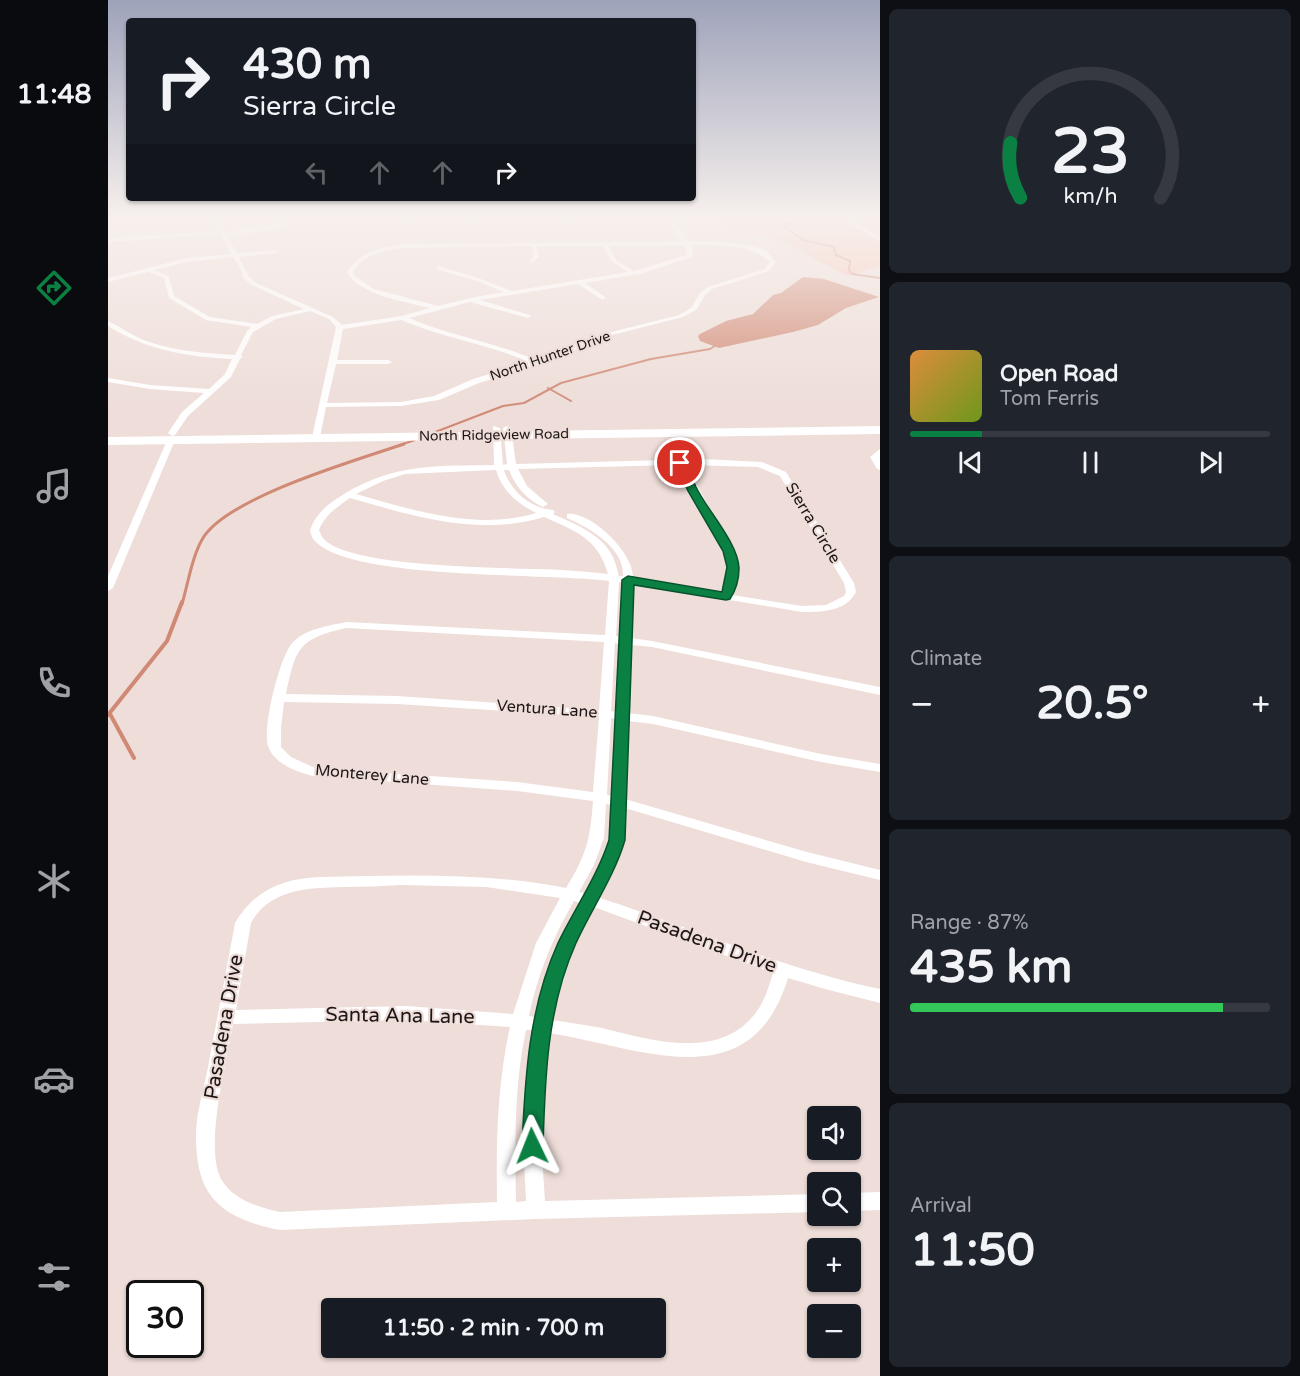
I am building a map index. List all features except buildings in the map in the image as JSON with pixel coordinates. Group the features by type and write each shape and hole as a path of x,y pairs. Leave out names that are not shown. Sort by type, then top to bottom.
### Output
{"main road":[{"name":"North Ridgeview Road","path":"317,434 446,436 502,431 880,423"},
{"name":"North Ridgeview Road","path":"108,441 434,429 502,431 880,430"},
{"name":"North Ridgeview Road","path":"108,434 172,437"}],"street":[{"path":"168,284 171,297 208,319 256,326"},
{"path":"258,284 312,309 340,327 402,318 470,300 565,284"},
{"path":"363,284 372,290 436,308"},
{"path":"489,284 510,293"},
{"path":"582,284 603,298"},
{"name":"North Hunter Drive","path":"324,405 392,404 428,400 482,378 536,362 594,338 681,316 694,309 702,294 710,288 723,284"},
{"path":"470,300 528,316"},
{"path":"108,588 172,437 185,414 228,375 250,331 256,326 274,317 312,309"},
{"path":"402,318 439,333 513,351 536,362"},
{"path":"108,323 146,344 184,352 239,357"},
{"path":"317,434 340,327"},
{"path":"334,362 388,362"},
{"path":"108,380 150,387 211,391"},
{"path":"502,431 506,468 503,481 517,497 590,526 613,544 625,562 628,580 624,716 614,853 567,944 541,1026 531,1125 536,1210"},
{"path":"880,452 874,457 880,467"},
{"path":"680,463 732,559 733,575 726,596"},
{"name":"Sierra Circle","path":"751,463 775,469 783,474 849,583 851,592 840,604 812,609 614,578 420,567 347,552 323,543 316,536 315,527 322,516 348,495 378,479 400,472 425,469 506,468 751,463"},
{"path":"348,495 407,511 451,519 511,520 550,511 596,542 610,562 614,578 601,798 594,850 545,940 517,1023 510,1058 505,1125 507,1212"},
{"name":"Monterey Lane","path":"880,692 626,641 346,625 314,633 295,646 288,659 281,698 274,719 274,746 284,759 313,771 514,786 601,798 880,875"},
{"name":"Ventura Lane","path":"281,698 397,700 624,716 880,768"},
{"name":"Pasadena Drive","path":"807,1203 536,1210 280,1221 247,1212 215,1185 209,1170 205,1134 240,934 253,905 286,888 307,884 406,881 520,886 589,900 782,970 834,987 880,996"},
{"name":"Santa Ana Lane","path":"225,1017 430,1013 541,1026 669,1050 711,1048 745,1035 761,1021 772,1003 782,970"},
{"path":"861,1202 880,1201"}],"shaded area":[{"path":"793,284 840,284 879,297 846,308 818,325 793,332 719,348 700,341 698,336 700,334 726,321 753,314 773,295 781,293"}],"waterway":[{"path":"550,389 561,383 651,359 710,349 718,344"},
{"path":"430,434 503,406 524,403 550,389"},
{"path":"550,389 571,401"},
{"path":"400,445 415,440"},
{"path":"182,604 199,545 217,523 238,508 265,494 326,470 404,444"},
{"path":"108,715 167,641 182,602"},
{"path":"110,714 134,758"}],"route":[{"path":"532,1146 532,1093 541,1026 549,995 576,922 609,866 617,840 628,580 726,596 731,586 733,567 729,551 708,518 680,463"}]}
